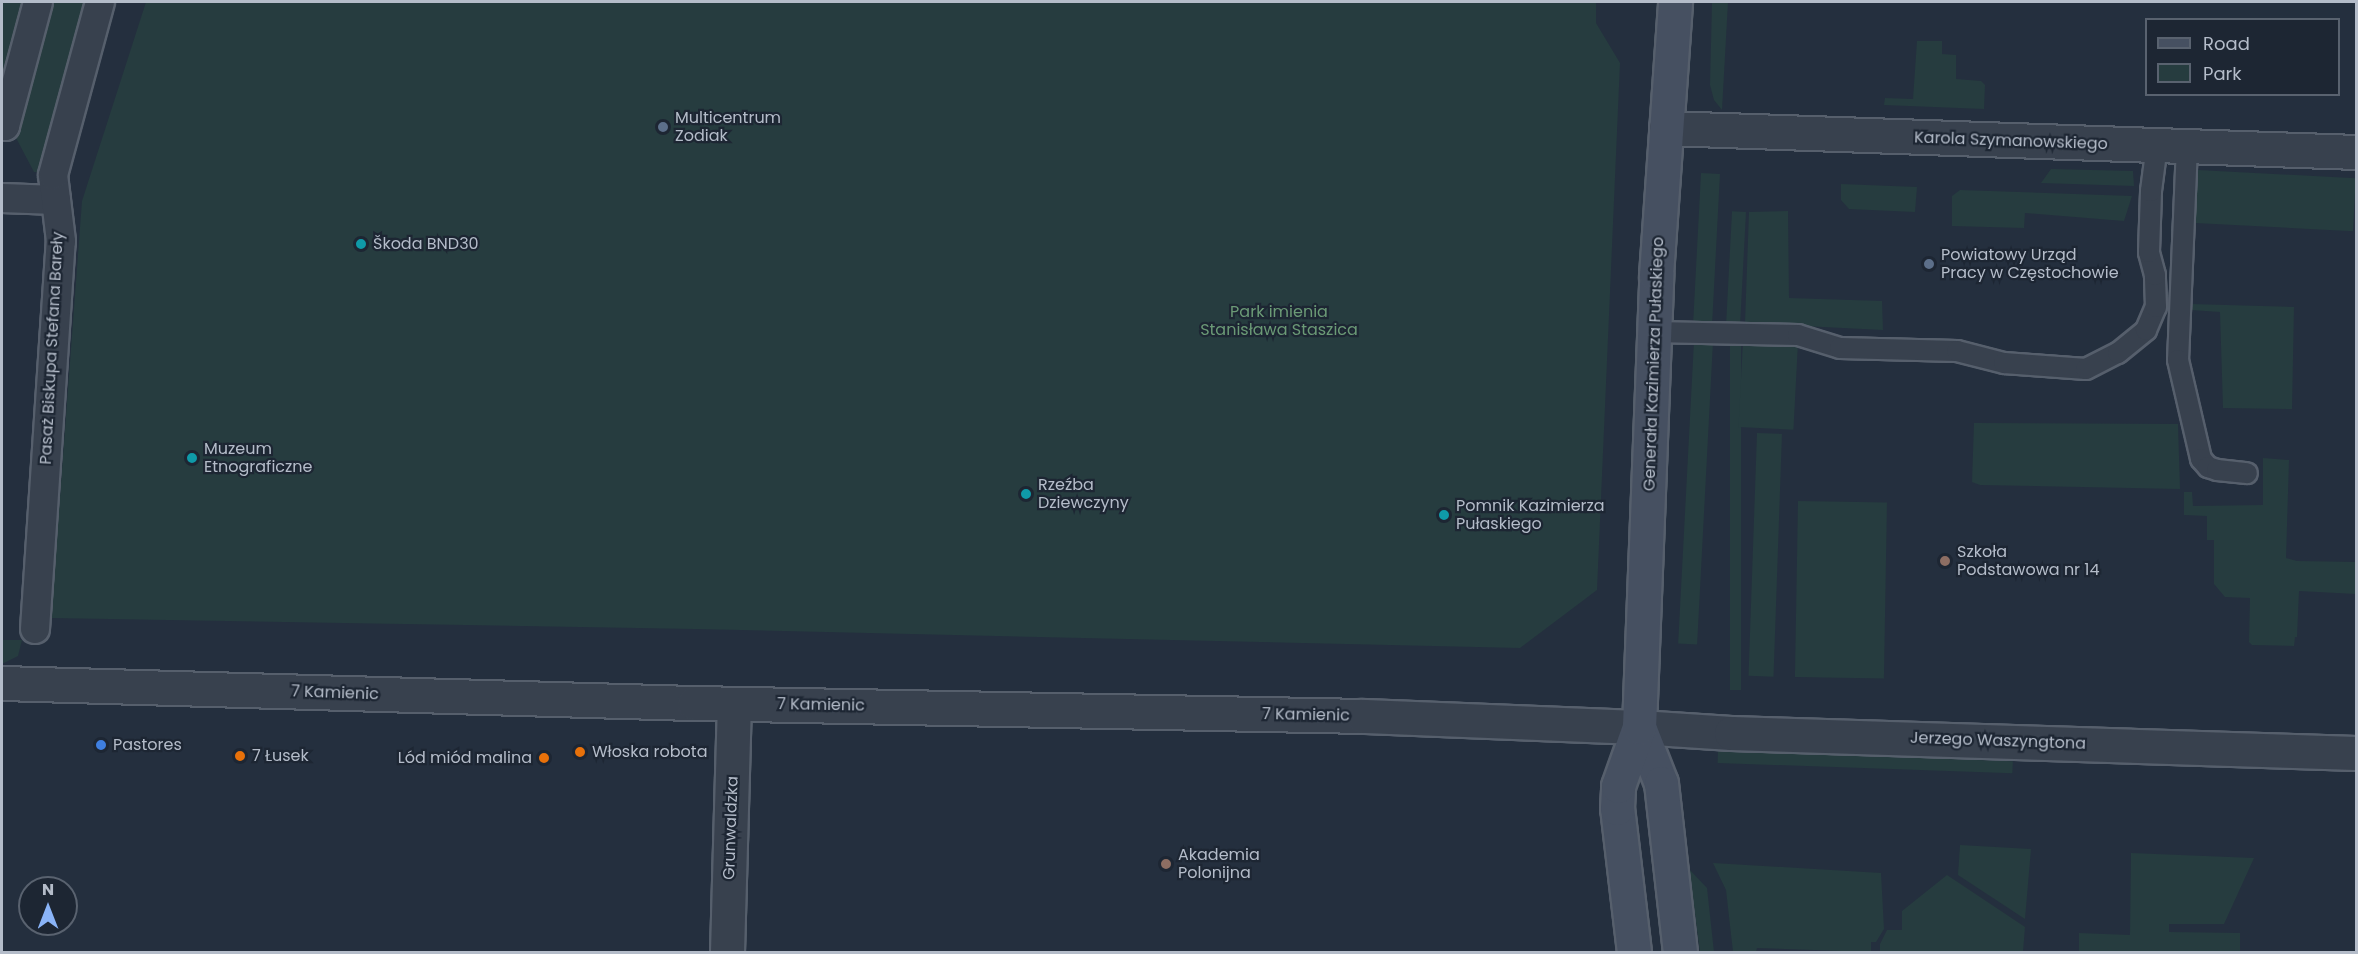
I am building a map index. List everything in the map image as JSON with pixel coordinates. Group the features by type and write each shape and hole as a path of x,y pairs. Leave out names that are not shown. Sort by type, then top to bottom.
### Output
{"main road":[{"name":"Generała Kazimierza Pułaskiego","path":"1634,952 1617,808 1618,786 1640,727 1654,332 1675,2"},
{"name":"Generała Kazimierza Pułaskiego","path":"1640,727 1661,783 1680,952"}],"street":[{"path":"2,126 5,126 38,2"},
{"name":"Pasaż Biskupa Stefana Bareły","path":"35,628 61,241 53,175 100,2"},
{"name":"Karola Szymanowskiego","path":"1666,128 2356,152"},
{"path":"2,198 56,201"},
{"name":"7 Kamienic","path":"2,684 734,704 1363,716 1640,727"},
{"name":"Grunwaldzka","path":"727,952 734,704"},
{"name":"Jerzego Waszyngtona","path":"1640,727 1743,733 2356,753"}],"lane":[{"path":"1654,332 1798,335 1840,348 1958,351 2004,363 2086,369 2118,353 2146,330 2156,308 2155,275 2149,252 2151,191 2172,146"},
{"path":"2172,146 2178,360 2201,459 2208,467 2217,470 2247,473"}],"green space":[{"path":"2,2 26,2 2,90"},
{"path":"45,2 88,2 40,172 34,172 15,136 17,102"},
{"name":"Park imienia Stanisława Staszica","path":"146,2 1596,2 1596,23 1620,63 1597,590 1520,648 695,629 51,618 82,201"},
{"path":"1712,2 1728,2 1722,110 1714,100 1710,85"},
{"path":"1917,41 1942,41 1942,54 1956,55 1956,79 1981,81 1985,85 1984,109 1884,105 1885,98 1913,99"},
{"path":"2051,169 2133,171 2134,186 2041,183"},
{"path":"2198,170 2356,178 2353,231 2195,223"},
{"path":"1701,173 1720,174 1712,325 1693,324"},
{"path":"1841,184 1917,187 1915,212 1849,209 1841,200"},
{"path":"1960,190 2132,196 2124,221 2025,213 2024,228 1952,226 1952,196"},
{"path":"1732,211 1746,212 1740,323 1726,322"},
{"path":"1788,211 1789,298 1882,301 1883,330 1745,323 1749,212"},
{"path":"2191,304 2294,307 2292,409 2223,408 2220,312 2191,310"},
{"path":"1694,341 1713,342 1697,645 1678,644"},
{"path":"1730,341 1741,341 1741,690 1730,690"},
{"path":"1743,341 1798,344 1793,430 1738,427"},
{"path":"1974,423 2178,424 2180,489 1980,485 1972,482"},
{"path":"1757,433 1782,434 1774,677 1749,676"},
{"path":"2263,458 2289,460 2286,558 2297,561 2356,562 2356,594 2299,591 2297,637 2295,637 2294,646 2252,645 2249,642 2250,598 2225,597 2214,584 2214,540 2207,540 2207,516 2184,515 2184,492 2192,492 2193,506 2263,505"},
{"path":"1798,501 1887,503 1884,679 1795,677"},
{"path":"2,640 22,640 18,656 4,663 2,663"},
{"path":"1718,751 2013,761 2012,773 1718,763"},
{"path":"1960,845 2031,849 2025,919 1958,875"},
{"path":"2131,853 2254,858 2224,924 2169,924 2169,932 2240,933 2240,952 2079,952 2079,933 2130,935"},
{"path":"1713,863 1881,873 1884,929 1876,942 1871,942 1871,952 1757,948 1756,952 1733,952 1726,890"},
{"path":"1689,869 1707,888 1714,952 1700,952"},
{"path":"1947,875 2025,927 2023,952 1880,952 1880,944 1887,930 1902,930 1902,911"}],"place":[{"name":"Multicentrum Zodiak","path":"663,127"},
{"name":"Škoda BND30","path":"361,244"},
{"name":"Powiatowy Urząd Pracy w Częstochowie","path":"1929,264"},
{"name":"Muzeum Etnograficzne","path":"192,458"},
{"name":"Rzeźba Dziewczyny","path":"1026,494"},
{"name":"Pomnik Kazimierza Pułaskiego","path":"1444,515"},
{"name":"Szkoła Podstawowa nr 14","path":"1945,561"},
{"name":"Pastores","path":"101,745"},
{"name":"Włoska robota","path":"580,752"},
{"name":"7 Łusek","path":"240,756"},
{"name":"Lód miód malina","path":"544,758"},
{"name":"Akademia Polonijna","path":"1166,864"}]}
